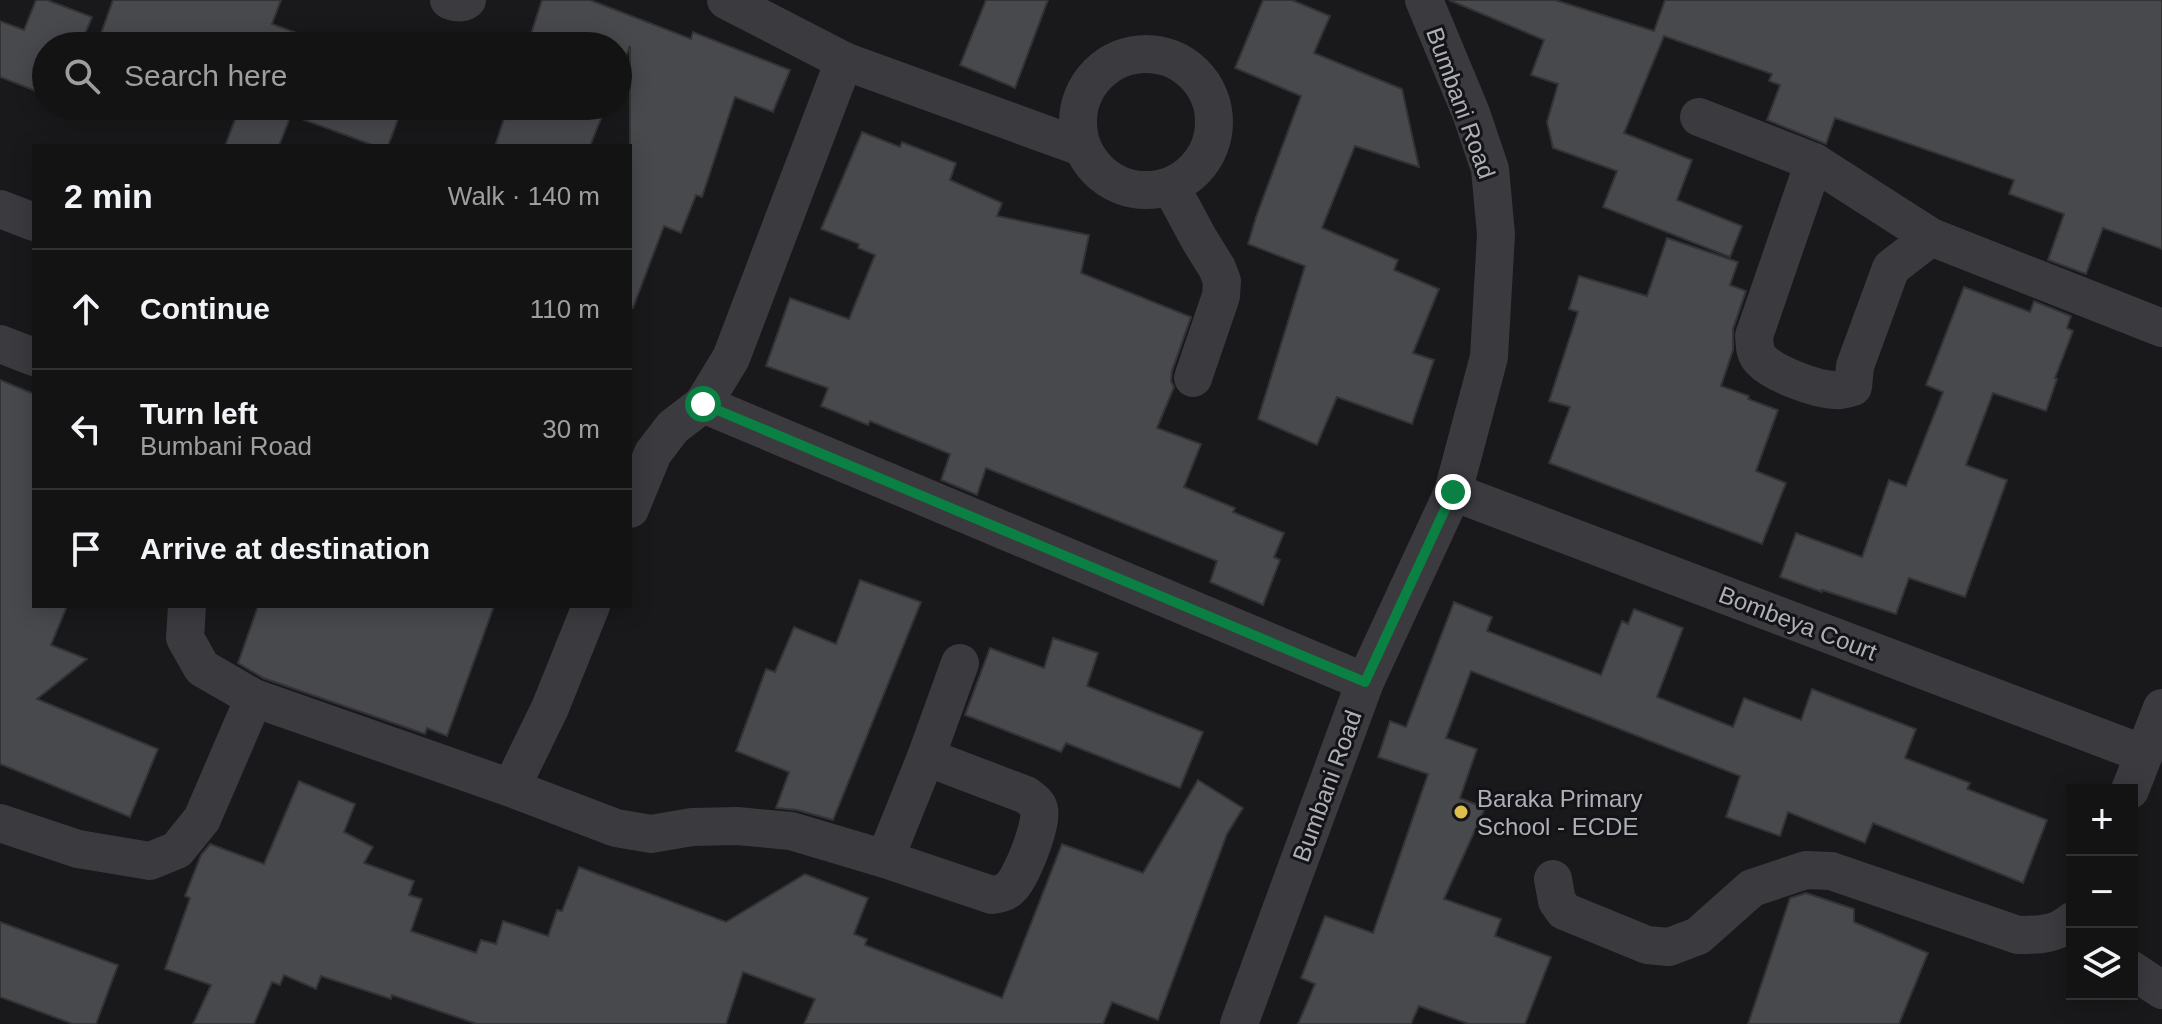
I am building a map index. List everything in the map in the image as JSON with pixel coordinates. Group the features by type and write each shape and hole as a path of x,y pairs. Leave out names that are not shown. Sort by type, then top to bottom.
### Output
{"street":[{"path":"449,0 467,0"},
{"path":"726,0 844,61 1081,147"},
{"name":"Bumbani Road","path":"1239,1024 1365,682 1453,492 1489,357 1496,234 1490,169 1471,113 1424,0"},
{"path":"1156,53 1189,67 1211,96 1215,133 1200,165 1171,187 1135,191 1102,176 1081,147 1077,111 1091,78 1120,57 1156,53"},
{"path":"632,504 653,453 673,427 703,404 731,358 844,61"},
{"path":"1699,117 1814,162 1931,237 2162,328"},
{"path":"1814,162 1754,336 1755,350 1761,360 1777,372 1825,389 1845,390 1853,387 1855,366 1891,268 1931,237"},
{"path":"1171,187 1222,281 1221,296 1193,378"},
{"path":"0,209 32,221"},
{"path":"0,344 32,356"},
{"path":"703,404 1365,682"},
{"name":"Bombeya Court","path":"1453,492 2144,754"},
{"path":"187,608 185,638 202,668 254,698 616,828 651,834 692,827 737,826 791,831 992,895 1009,890 1019,876 1039,824 1035,801 926,757"},
{"path":"511,788 550,708 590,608"},
{"path":"885,859 960,663"},
{"path":"0,823 78,849 150,861 177,850 202,819 254,698"},
{"path":"2132,784 2162,708"},
{"path":"1553,879 1557,901 1564,911 1647,945 1669,947 1698,936 1752,888 1806,870 1831,871 2018,935 2044,935 2066,927"},
{"path":"2138,974 2162,990"}],"building":[{"path":"36,0 47,0 92,17 86,32 32,32 32,90 0,77 0,21 24,30"},
{"path":"113,0 281,0 272,24 294,32 102,32"},
{"path":"542,0 590,0 691,39 693,32 790,70 773,112 735,97 702,197 696,195 681,233 664,226 633,308 630,144 632,32 532,32"},
{"path":"986,0 1048,0 1015,88 960,65"},
{"path":"1263,0 1292,0 1330,16 1314,53 1402,89 1419,167 1355,146 1322,228 1398,260 1394,270 1439,289 1413,353 1434,360 1412,424 1337,397 1317,445 1258,419 1305,266 1248,244 1301,96 1235,68"},
{"path":"1449,0 1555,0 1654,31 1665,0 2162,0 2162,249 2103,228 2086,274 2048,260 2064,214 2009,194 2014,180 1835,118 1826,144 1767,120 1780,85 1769,81 1772,74 1664,36 1624,133 1692,160 1677,200 1742,226 1730,257 1603,207 1617,171 1553,148 1547,122 1558,84 1531,75 1544,40"},
{"path":"235,120 289,120 280,144 226,144"},
{"path":"305,120 398,120 389,144 370,144"},
{"path":"503,120 600,120 591,144 496,144"},
{"path":"862,132 900,147 902,142 956,163 950,180 1002,203 997,216 1089,235 1081,273 1191,317 1172,371 1174,387 1157,428 1201,444 1184,487 1284,533 1274,557 1280,560 1263,605 1210,582 1217,561 986,468 977,495 941,480 950,454 870,421 868,425 821,406 828,388 766,366 790,298 849,319 875,255 858,248 859,244 821,229"},
{"path":"1667,238 1738,262 1730,285 1746,291 1733,329 1733,350 1721,386 1778,410 1756,471 1786,483 1762,544 1549,463 1570,407 1549,401 1578,312 1569,309 1579,276 1647,296"},
{"path":"1964,287 2030,312 2034,301 2071,316 2067,328 2073,331 2046,411 1993,393 1966,465 2007,480 1965,597 1909,578 1896,614 1780,577 1796,533 1862,557 1889,480 1906,486 1943,392 1926,385"},
{"path":"0,380 32,393 32,608 66,608 51,645 87,659 37,699 158,749 130,817 0,764"},
{"path":"860,580 921,602 833,820 776,808 789,772 736,751 766,669 775,672 794,627 836,644"},
{"path":"1454,602 1492,617 1487,631 1601,675 1622,621 1628,624 1634,609 1683,628 1657,697 1733,727 1744,698 1801,720 1812,689 1916,729 1905,758 1970,783 1967,789 2047,820 2023,883 1873,823 1865,843 1788,812 1780,836 1726,817 1740,776 1471,671 1446,738 1477,749 1460,798 1485,808 1444,899 1501,919 1495,936 1551,957 1525,1024 1469,1024 1419,1006 1411,1024 1298,1024 1315,984 1301,978 1325,916 1373,933 1428,774 1378,757 1390,721 1406,727"},
{"path":"257,608 493,608 447,736 427,728 425,734 263,678 238,663"},
{"path":"1053,638 1098,653 1087,686 1203,732 1180,788 1066,743 1061,752 965,715 990,648 1044,668"},
{"path":"1198,780 1243,808 1227,834 1158,1020 1112,1002 1103,1024 804,1024 815,999 743,972 726,1024 477,1024 392,995 391,999 321,976 316,989 284,975 280,985 272,982 254,1024 193,1024 211,985 165,969 190,898 185,896 201,855 210,844 264,864 299,781 355,804 344,832 373,847 364,863 414,881 409,895 422,899 411,931 476,953 481,940 496,944 503,921 548,936 557,910 562,911 579,867 726,922 805,874 868,898 854,934 867,939 865,945 1002,998 1062,844 1143,873"},
{"path":"1806,893 1854,909 1854,922 1928,953 1899,1024 1748,1024 1790,898"},
{"path":"0,922 118,965 96,1024 73,1024 0,997"}],"place":[{"name":"Baraka Primary School - ECDE","path":"1461,812"}],"route":[{"path":"703,404 1365,682 1453,492"}]}
